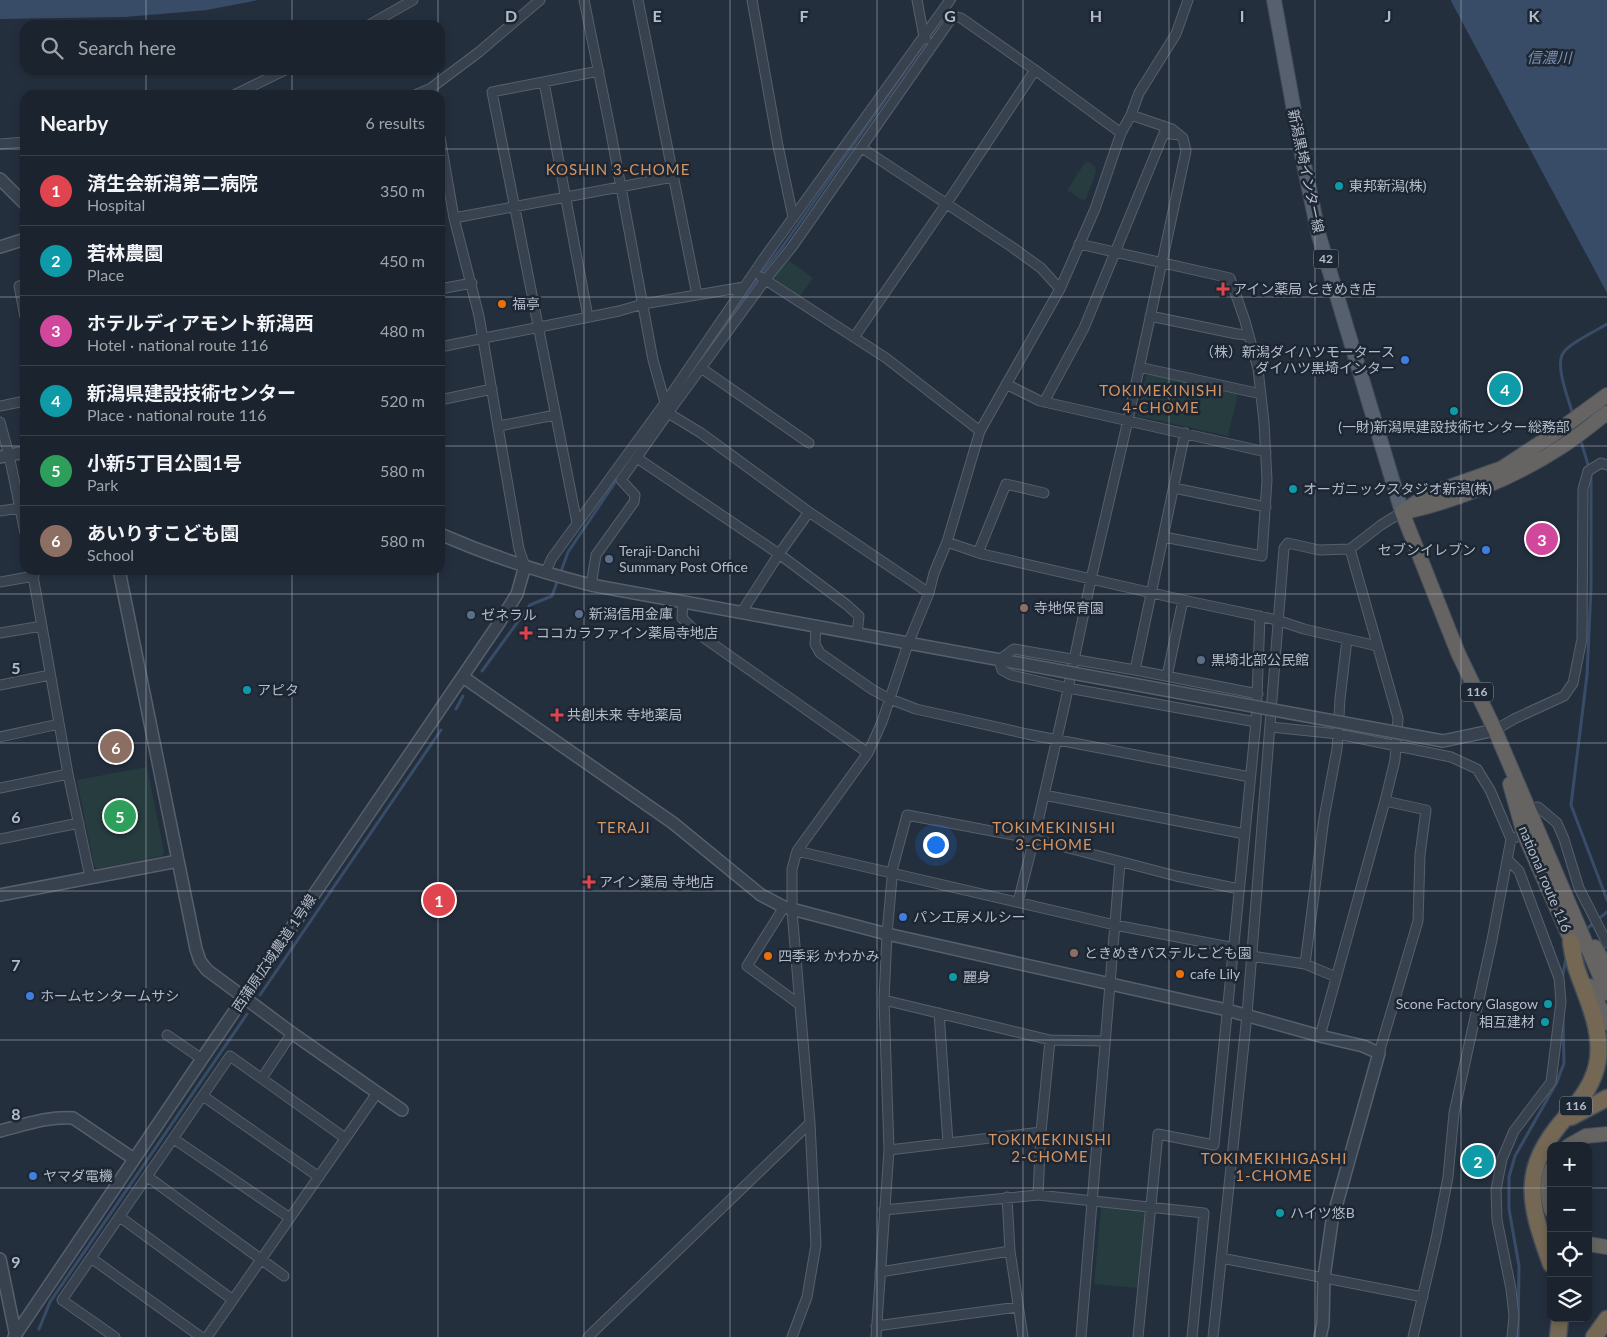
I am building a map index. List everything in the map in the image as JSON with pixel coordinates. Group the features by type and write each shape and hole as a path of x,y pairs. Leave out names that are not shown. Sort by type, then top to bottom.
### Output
{"highway":[{"path":"1402,512 1429,494 1502,468 1551,436 1607,395"},
{"path":"1402,512 1434,505 1509,476 1561,448 1607,413"},
{"name":"national route 116","path":"1402,512 1458,653 1495,730 1607,993"},
{"name":"national route 116","path":"1495,730 1517,836 1571,942 1607,1023"},
{"path":"1559,884 1607,968"},
{"name":"116","path":"1547,1252 1534,1214 1533,1182 1540,1152 1558,1127 1580,1102 1589,1087 1598,1060 1597,1032 1593,1014 1576,965 1571,942"},
{"path":"1558,1127 1576,1114 1607,1098"},
{"path":"1575,1142 1586,1136 1607,1134"},
{"path":"1592,1245 1607,1247"},
{"path":"1594,1337 1607,1319"},
{"path":"1558,1337 1560,1322"}],"main road":[{"name":"新潟黒埼インター線","path":"1274,0 1302,155 1319,236 1402,512"}],"street":[{"path":"377,20 413,0"},
{"path":"433,90 540,0"},
{"path":"584,0 653,360 665,403"},
{"path":"638,0 698,295"},
{"path":"752,0 778,146 793,217"},
{"path":"917,0 924,38 932,44"},
{"path":"545,573 552,558 665,403 793,217 950,0"},
{"path":"792,1337 807,1297 816,1245 810,1123 788,909 792,869 797,851 868,753 882,722 908,644 947,542 980,431 1060,289 1095,209 1121,133 1140,93 1176,34 1188,0"},
{"path":"591,585 596,555 634,502 635,495 622,480 668,413 766,279 792,247 953,16 961,18 1121,133"},
{"path":"855,336 1035,70"},
{"path":"577,523 492,92 598,71"},
{"path":"244,90 275,75"},
{"path":"544,82 588,317"},
{"path":"1018,902 1057,740 1186,151 1183,138 1172,129 1131,115"},
{"path":"1044,402 1084,328 1164,133 1179,135"},
{"path":"0,144 20,142"},
{"path":"862,148 1012,247 1040,268 1060,289"},
{"path":"454,218 673,177"},
{"path":"0,179 20,199"},
{"path":"445,181 472,283 520,549 525,566"},
{"path":"0,247 20,241"},
{"path":"1080,244 1230,278 1248,335 1258,370 1266,452 1266,507 1262,556 1253,556 1164,536"},
{"path":"754,273 855,336 980,431"},
{"path":"445,288 472,283"},
{"path":"445,346 619,311 643,304 744,287"},
{"path":"1150,316 1248,335"},
{"path":"1139,367 1261,394"},
{"path":"701,368 809,443"},
{"path":"1006,384 1044,402 1266,452"},
{"path":"445,399 492,389"},
{"path":"0,406 20,401"},
{"path":"668,413 701,433 808,512 929,593"},
{"path":"499,426 555,415"},
{"path":"0,422 4,456 20,508 0,512"},
{"path":"1135,670 1185,433"},
{"path":"4,456 20,453"},
{"path":"638,458 779,554 847,605 859,616 857,634"},
{"path":"445,536 545,573 591,585 1442,741 1495,730 1564,696 1573,683 1582,640 1583,489 1588,471 1601,463 1607,465"},
{"path":"978,553 1006,484 1044,494"},
{"path":"1174,488 1266,507"},
{"path":"741,613 808,512"},
{"path":"1213,1337 1246,1015 1271,727 1284,548 1288,543 1319,550 1350,549 1381,525 1402,512"},
{"path":"947,542 978,553 1278,620 1304,629 1377,646"},
{"path":"1320,1036 1385,801 1395,760 1398,718 1350,549"},
{"name":"西蒲原広域農道 1号線","path":"15,1337 510,606 517,594 525,566"},
{"path":"0,582 26,575"},
{"path":"33,575 68,774 90,877"},
{"path":"120,575 200,961 207,970 292,1033 402,1110"},
{"path":"1166,676 1183,600"},
{"path":"683,602 682,618 697,633 868,753"},
{"path":"1138,1337 1158,1134 1214,1145 1256,722 1260,616"},
{"path":"0,634 42,626"},
{"path":"816,626 815,644 820,653 873,690 916,709 1057,740 1250,777"},
{"path":"1305,964 1324,818 1337,749 1340,699 1347,639"},
{"path":"999,660 1014,649 1258,694"},
{"path":"999,660 1002,670 1011,675 1068,688 1256,722"},
{"path":"0,685 50,674"},
{"path":"463,677 673,823 761,895 788,909 887,934 1228,1010 1363,1046 1379,1053"},
{"path":"0,737 59,724"},
{"path":"1271,727 1338,734 1451,757 1477,769 1517,836 1508,860 1454,1113 1448,1177 1436,1239 1413,1337"},
{"path":"0,788 68,774"},
{"path":"1044,795 1245,834"},
{"path":"1320,1337 1324,1277 1332,1221 1418,921 1420,855 1426,810 1385,801"},
{"path":"1528,809 1538,807 1557,823 1564,839 1579,888 1607,943"},
{"path":"876,1337 889,1150 884,1000 887,934 893,875 907,815 1034,839 1176,876 1239,889"},
{"path":"0,839 79,823"},
{"path":"797,851 893,875 1115,925 1234,948"},
{"path":"1508,860 1519,871 1526,889 1559,978 1561,1002 1551,1082 1514,1132 1502,1159 1496,1190 1497,1220 1511,1288 1514,1316 1512,1337"},
{"path":"0,895 178,861"},
{"path":"1081,1337 1120,862"},
{"path":"788,909 747,966 799,1004"},
{"path":"1251,956 1305,964 1336,977"},
{"path":"884,1000 1050,1040 1105,1041"},
{"path":"939,1013 948,1143"},
{"path":"262,1078 292,1033"},
{"path":"167,1036 202,1059"},
{"path":"1038,1195 1041,1132 1050,1040"},
{"path":"110,1336 62,1300 230,1056 345,1138"},
{"path":"207,1337 378,1093"},
{"path":"203,1096 319,1177"},
{"path":"0,1131 49,1119 73,1118 134,1159"},
{"path":"588,1337 810,1123"},
{"path":"889,1150 1041,1132"},
{"path":"174,1138 290,1218"},
{"path":"148,1177 284,1276"},
{"path":"884,1210 1038,1195 1204,1213 1192,1337"},
{"path":"1007,1197 1010,1251 1023,1337"},
{"path":"120,1217 233,1300"},
{"path":"880,1272 1010,1251"},
{"path":"91,1258 201,1337"},
{"path":"1222,1258 1423,1297"},
{"path":"0,1259 15,1337"},
{"path":"876,1326 1018,1307"}],"green space":[{"path":"1086,161 1095,166 1096,172 1086,199 1082,200 1067,190"},
{"path":"787,259 813,278 799,298 773,279"},
{"path":"1147,372 1238,393 1228,436 1137,416"},
{"path":"147,767 164,852 162,856 98,869 94,866 77,780"},
{"path":"1105,1205 1143,1209 1146,1213 1139,1288 1094,1284 1101,1208"}],"water":[{"path":"0,0 258,0 207,10 125,17 0,19"},
{"name":"信濃川","path":"1607,0 1607,293 1451,1"}],"waterway":[{"path":"690,374 760,275 783,246 955,0"},
{"path":"1573,415 1562,376 1562,355 1570,346 1607,324"},
{"path":"641,444 649,432"},
{"path":"1580,438 1589,468"},
{"path":"1591,474 1591,588 1587,675 1571,805 1607,900"},
{"path":"482,671 530,605 552,596 568,552 618,478"},
{"path":"456,709 463,696"},
{"path":"260,995 441,730"},
{"path":"1584,931 1607,912"},
{"path":"1562,979 1566,958"},
{"path":"39,1329 50,1302 247,1014"},
{"path":"1518,1337 1519,1266 1509,1209 1509,1177 1515,1156 1557,1082 1564,1063 1563,1014"}],"place":[{"name":"東邦新潟(株)","path":"1339,186"},
{"name":"アイン薬局 ときめき店","path":"1223,289"},
{"name":"福亭","path":"502,304"},
{"name":"（株）新潟ダイハツモータース ダイハツ黒埼インター","path":"1405,360"},
{"name":"新潟県建設技術センター","path":"1505,389"},
{"name":"(一財)新潟県建設技術センター総務部","path":"1454,411"},
{"name":"オーガニックスタジオ新潟(株)","path":"1293,489"},
{"name":"ホテルディアモント新潟西","path":"1542,539"},
{"name":"セブンイレブン","path":"1486,550"},
{"name":"Teraji-Danchi Summary Post Office","path":"609,559"},
{"name":"寺地保育園","path":"1024,608"},
{"name":"新潟信用金庫","path":"579,614"},
{"name":"ゼネラル","path":"471,615"},
{"name":"ココカラファイン薬局寺地店","path":"526,633"},
{"name":"黒埼北部公民館","path":"1201,660"},
{"name":"アピタ","path":"247,690"},
{"name":"共創未来 寺地薬局","path":"557,715"},
{"name":"あいりすこども園","path":"116,747"},
{"name":"小新5丁目公園1号","path":"120,816"},
{"name":"アイン薬局 寺地店","path":"589,882"},
{"name":"済生会新潟第二病院","path":"439,900"},
{"name":"パン工房メルシー","path":"903,917"},
{"name":"ときめきパステルこども園","path":"1074,953"},
{"name":"四季彩 かわかみ","path":"768,956"},
{"name":"cafe Lily","path":"1180,974"},
{"name":"麗身","path":"953,977"},
{"name":"ホームセンタームサシ","path":"30,996"},
{"name":"Scone Factory Glasgow","path":"1548,1004"},
{"name":"相互建材","path":"1545,1022"},
{"name":"若林農園","path":"1478,1161"},
{"name":"ヤマダ電機","path":"33,1176"},
{"name":"ハイツ悠B","path":"1280,1213"}],"district":[{"name":"KOSHIN 3-CHOME","path":"618,170"},
{"name":"TOKIMEKINISHI 4-CHOME","path":"1161,400"},
{"name":"TERAJI","path":"624,828"},
{"name":"TOKIMEKINISHI 3-CHOME","path":"1054,836"},
{"name":"TOKIMEKINISHI 2-CHOME","path":"1050,1148"},
{"name":"TOKIMEKIHIGASHI 1-CHOME","path":"1274,1168"}]}
